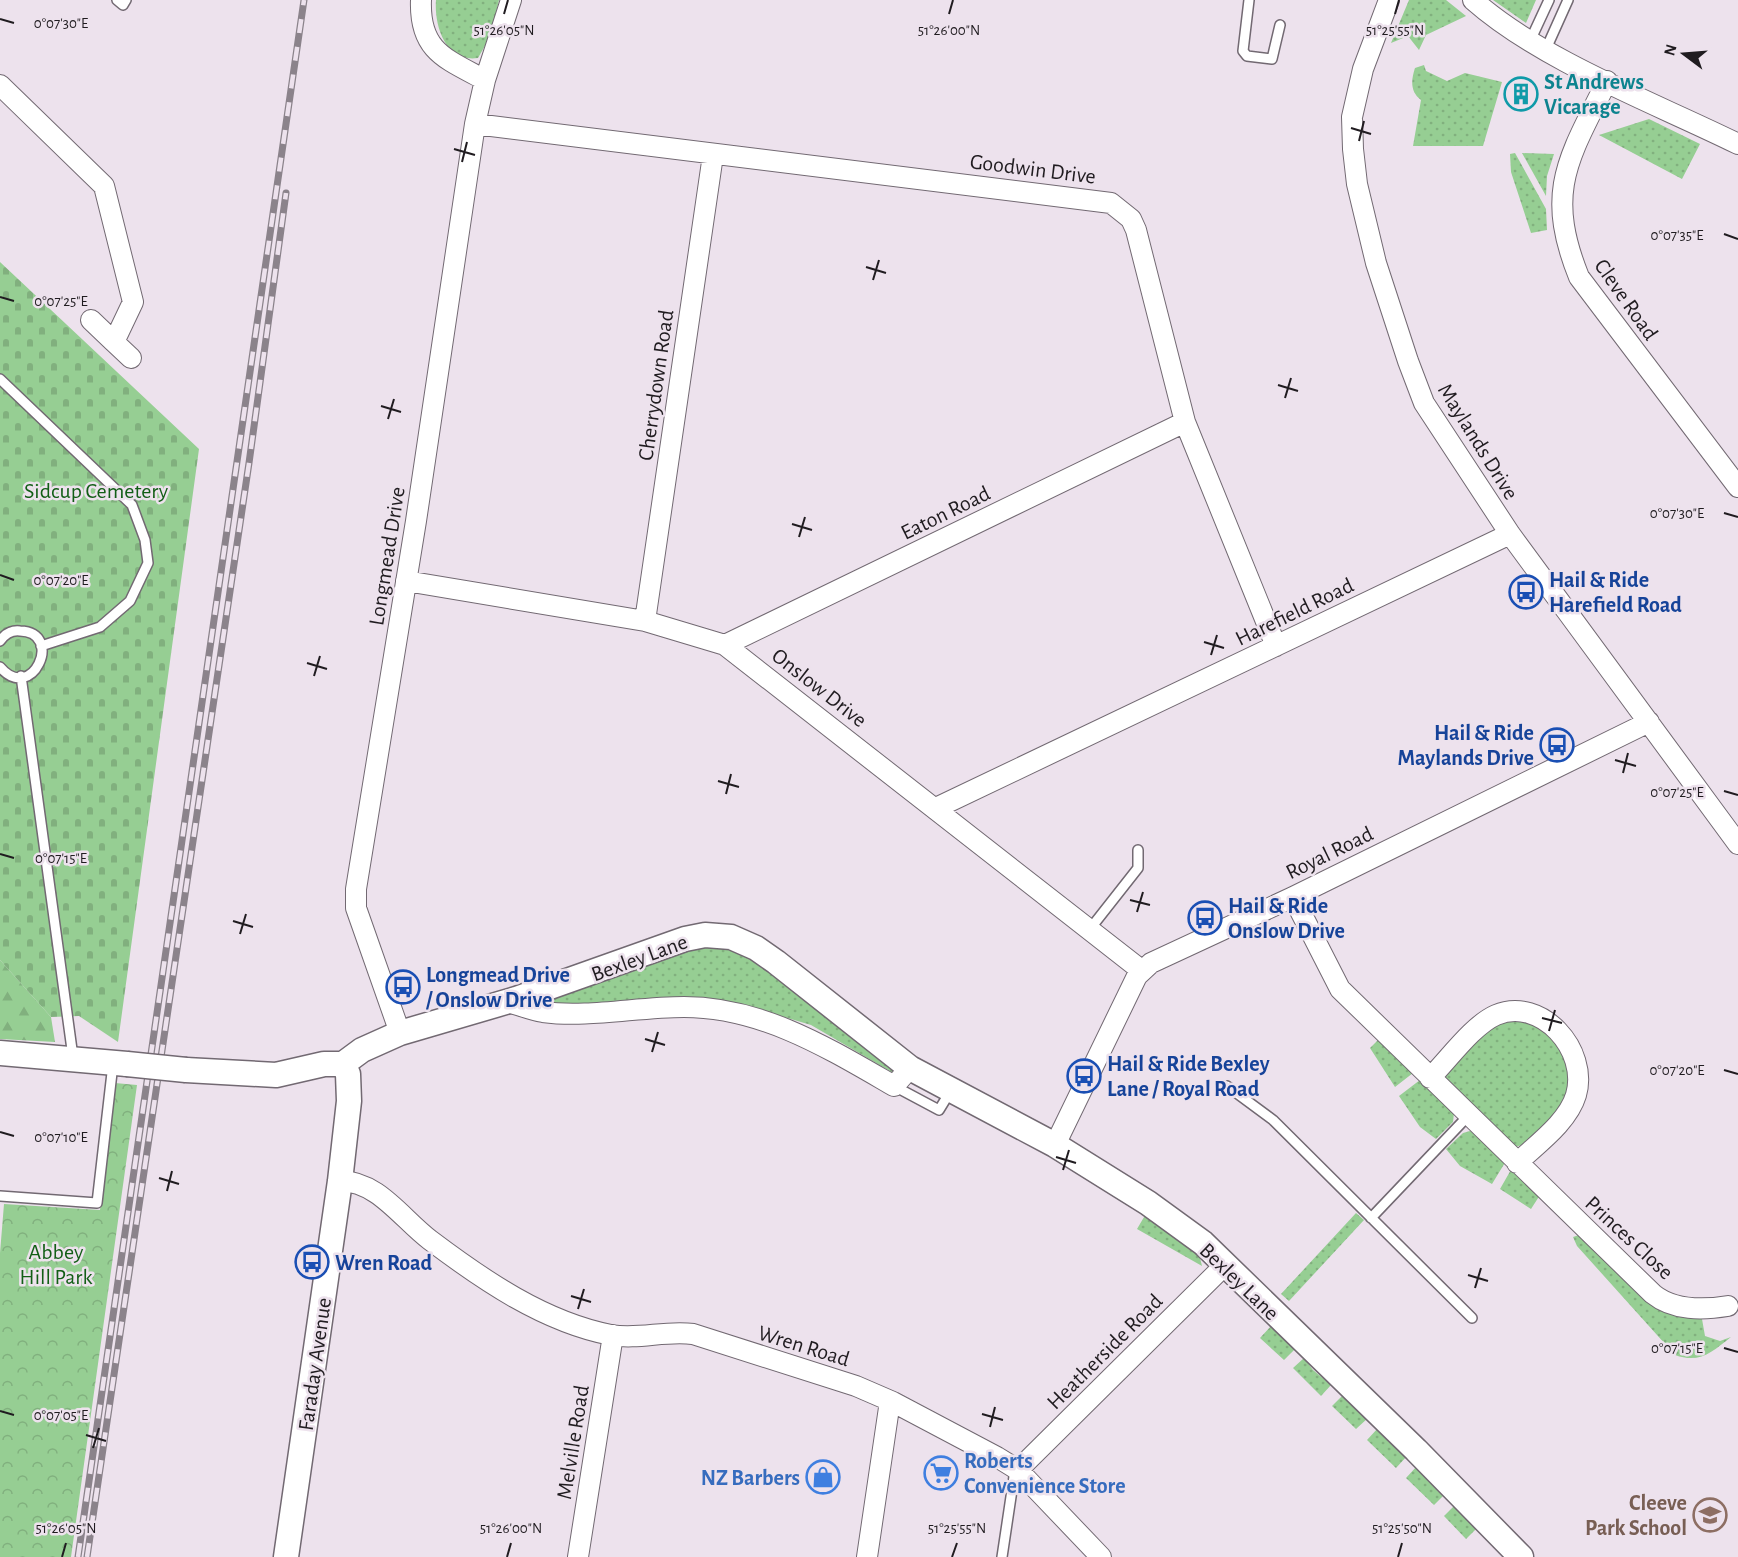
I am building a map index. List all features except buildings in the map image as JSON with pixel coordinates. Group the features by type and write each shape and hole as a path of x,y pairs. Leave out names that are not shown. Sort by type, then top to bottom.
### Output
{"street":[{"path":"422,0 424,35 437,55 485,80"},
{"name":"Longmead Drive","path":"400,1033 356,908 356,889 406,581 475,124 485,80 512,0"},
{"name":"Maylands Drive","path":"1389,0 1363,69 1352,117 1357,184 1376,263 1424,404 1510,534 1738,844"},
{"path":"1473,0 1538,45 1738,144"},
{"name":"Cleve Road","path":"1607,81 1564,175 1561,213 1566,244 1579,277 1738,488"},
{"path":"0,85 104,186 133,303 114,342"},
{"name":"Goodwin Drive","path":"475,124 1111,203 1131,219 1136,230 1185,422 1276,646"},
{"name":"Cherrydown Road","path":"645,621 713,155"},
{"path":"91,320 131,358"},
{"name":"Eaton Road","path":"725,645 1185,422"},
{"name":"Harefield Road","path":"936,807 1510,534"},
{"name":"Onslow Drive","path":"406,581 645,621 725,645 936,807 1141,969"},
{"name":"Royal Road","path":"1141,969 1649,722"},
{"name":"Princes Close","path":"1293,897 1340,989 1468,1116 1658,1297 1684,1307 1705,1309 1728,1306"},
{"name":"Bexley Lane","path":"0,1053 186,1070 276,1075 324,1064 343,1064 362,1050 400,1033 508,1002 598,972 685,939 705,935 731,937 756,948 776,962 902,1077"},
{"path":"1055,1145 1141,969"},
{"name":"Bexley Lane","path":"508,1002 541,1012 563,1013 686,1006 748,1016 783,1026 902,1077 950,1092 1055,1145 1178,1224 1225,1265 1416,1450 1521,1557"},
{"path":"1430,1078 1483,1022 1498,1014 1527,1013 1548,1024 1568,1040 1576,1055 1578,1072 1577,1093 1570,1110 1517,1163"},
{"name":"Faraday Avenue","path":"286,1557 340,1181 349,1101 348,1074 343,1064"},
{"name":"Wren Road","path":"340,1181 352,1181 374,1191 426,1237 489,1283 559,1317 613,1335 676,1332 693,1334 828,1377 890,1401 1017,1470 1101,1557"},
{"name":"Heatherside Road","path":"1017,1470 1225,1265"},
{"name":"Melville Road","path":"578,1557 613,1335"},
{"path":"867,1557 890,1401"}],"lane":[{"path":"117,0 123,5 126,0"},
{"path":"1249,0 1243,51 1247,56 1272,59 1280,25"},
{"path":"1538,45 1549,0"},
{"path":"1538,45 1568,0"},
{"path":"0,379 132,505 145,540 148,563 130,601 100,627 41,646"},
{"path":"0,667 10,675 21,676 38,667 41,661 41,646 37,639 24,631 2,635"},
{"path":"21,676 73,1059"},
{"path":"1090,929 1138,868 1138,850"},
{"path":"0,1196 97,1203 120,1063"},
{"path":"1227,1086 1273,1120 1472,1318"},
{"path":"1371,1218 1468,1116"},
{"path":"1002,1557 1017,1470"}],"green space":[{"path":"436,0 499,0 491,35 478,58 457,55 444,40 437,20"},
{"path":"1409,0 1446,0 1466,16 1426,35 1419,50 1408,36 1391,43"},
{"path":"1493,0 1536,0 1526,23"},
{"path":"1424,65 1426,71 1447,81 1465,73 1502,82 1483,146 1413,146 1421,100 1413,90 1413,77 1415,68"},
{"path":"1649,119 1700,144 1682,179 1599,135"},
{"path":"1515,153 1546,209 1547,230 1531,233 1511,172 1510,154"},
{"path":"1522,153 1554,154 1547,176 1546,196"},
{"name":"Sidcup Cemetery","path":"0,262 199,449 118,1042 79,1016 51,1017 0,960"},
{"path":"710,946 729,946 750,953 901,1068 895,1074 811,1025 747,1006 551,1006 547,1000 684,952"},
{"path":"0,960 51,1017 55,1042 0,1039"},
{"path":"1521,1020 1544,1032 1554,1041 1567,1062 1570,1073 1565,1099 1558,1110 1524,1144 1516,1147 1442,1077 1493,1023"},
{"path":"1380,1038 1413,1073 1395,1087 1370,1048"},
{"path":"1420,1080 1454,1113 1453,1122 1436,1139 1420,1127 1399,1096"},
{"name":"Abbey Hill Park","path":"115,1083 137,1085 71,1557 0,1557 0,1253 4,1204 100,1210"},
{"path":"1470,1131 1506,1161 1492,1184 1460,1166 1446,1149 1463,1133"},
{"path":"1512,1168 1540,1195 1531,1209 1500,1189"},
{"path":"1147,1212 1199,1254 1202,1266 1137,1229"},
{"path":"1356,1213 1364,1220 1289,1301 1281,1294"},
{"path":"1579,1235 1682,1316 1702,1319 1705,1336 1720,1341 1731,1337 1712,1352 1699,1357 1675,1355 1577,1246 1573,1237"},
{"path":"1271,1326 1295,1349 1284,1360 1260,1338"},
{"path":"1304,1358 1313,1370 1331,1385 1321,1396 1293,1368"},
{"path":"1343,1395 1368,1418 1356,1429 1332,1406"},
{"path":"1378,1428 1407,1456 1396,1468 1367,1440"},
{"path":"1417,1466 1445,1494 1434,1505 1406,1478"},
{"path":"1454,1506 1476,1529 1466,1539 1444,1516"}],"railway":[{"path":"78,1557 304,0"},
{"path":"87,1557 249,463 286,193"}],"place":[{"name":"St Andrews Vicarage","path":"1521,94"},
{"name":"Hail & Ride Harefield Road","path":"1526,592"},
{"name":"Hail & Ride Maylands Drive","path":"1557,745"},
{"name":"Hail & Ride Onslow Drive","path":"1205,918"},
{"name":"Longmead Drive / Onslow Drive","path":"403,987"},
{"name":"Hail & Ride Bexley Lane / Royal Road","path":"1084,1076"},
{"name":"Wren Road","path":"312,1262"},
{"name":"Roberts Convenience Store","path":"941,1473"},
{"name":"NZ Barbers","path":"823,1477"},
{"name":"Cleeve Park School","path":"1710,1515"}]}
